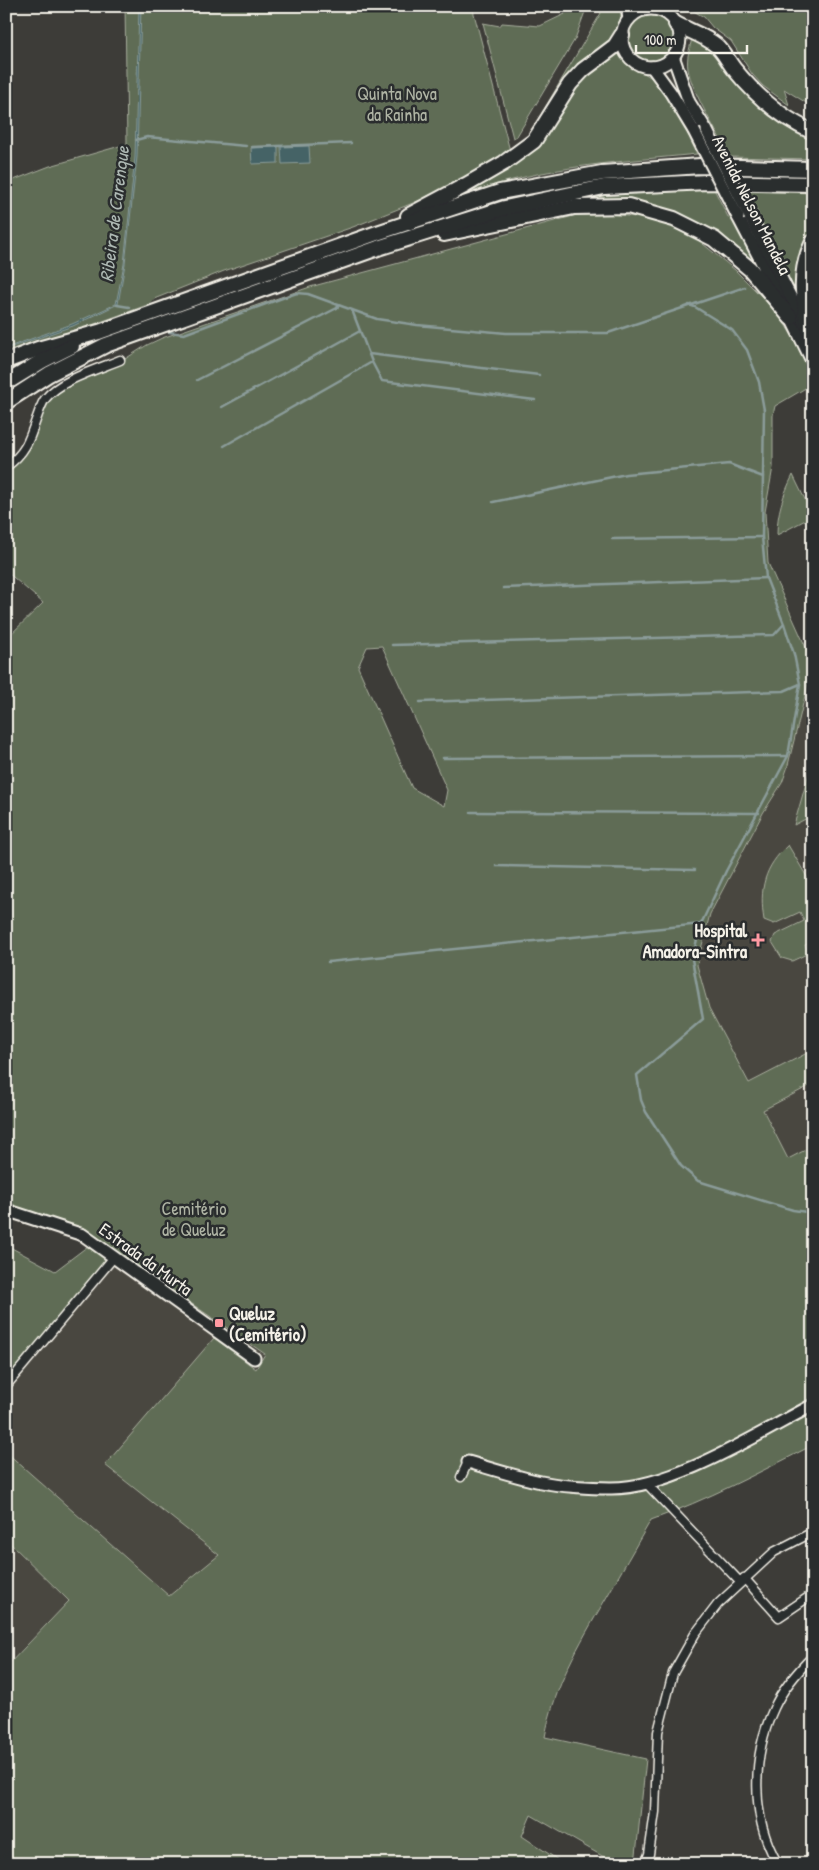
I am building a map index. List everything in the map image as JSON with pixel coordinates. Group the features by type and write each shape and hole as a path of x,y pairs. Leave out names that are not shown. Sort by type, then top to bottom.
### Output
{"highway":[{"path":"676,24 718,46 736,71 761,99 775,111 813,132"},
{"path":"376,241 504,163 534,141 570,84 583,70 615,46 622,34"},
{"path":"6,402 49,374 106,345 500,192 602,173 700,166 813,169"},
{"path":"6,361 38,349 99,332 376,241 504,208 604,187 707,182 813,184"},
{"path":"376,241 574,207 628,206 674,219 714,239 750,268 791,318"},
{"path":"811,337 803,299 802,275 813,242"},
{"path":"6,384 42,361 99,332"}],"main road":[{"path":"627,6 629,19"},
{"path":"645,8 660,10 672,18 680,34 679,46 674,56 668,62 652,67 636,63 630,58 622,43 622,34 629,19 645,8"},
{"name":"Avenida Nelson Mandela","path":"674,56 689,102 707,131 744,217 813,363"},
{"name":"Avenida Nelson Mandela","path":"652,67 672,93 811,337"},
{"name":"Estrada da Murta","path":"6,1210 83,1235 254,1358"},
{"path":"468,1462 542,1482 611,1488 646,1483 658,1481 691,1467 813,1405"}],"street":[{"path":"6,467 22,454 28,444 45,399 56,389 120,360"},
{"path":"6,1386 114,1257"},
{"path":"460,1477 468,1462"},
{"path":"646,1483 779,1617 813,1594"},
{"path":"645,1864 649,1854 655,1812 658,1732 673,1673 701,1627 718,1604 774,1552 813,1532"},
{"path":"778,1864 764,1829 758,1799 758,1767 763,1737 774,1707 790,1681 813,1656"}],"shaded area":[{"name":"Hospital Amadora-Sintra","path":"813,670 813,1172 799,1180 709,1008 697,965 710,914 763,813 782,783 811,671"},
{"path":"114,1250 265,1354 256,1370 105,1465 219,1555 169,1596 6,1452 6,1379 108,1260"},
{"path":"6,1539 69,1601 6,1667"}],"green space":[{"name":"Quinta Nova da Rainha","path":"125,6 472,6 510,151 454,185 423,199 353,227 224,271 154,299 150,304 6,356 6,183 50,166 127,144"},
{"path":"561,6 584,6 586,9 575,39 517,136 513,138 483,23 500,26 502,23 540,26 565,14"},
{"path":"599,6 622,7 612,44 524,143 601,13 598,9"},
{"path":"685,6 813,6 813,107 784,89 789,105 763,86 752,74 731,41 713,28 704,17"},
{"path":"650,15 663,19 669,25 673,38 669,51 663,57 650,61 637,57 631,51 627,38 631,25 637,19"},
{"path":"692,38 708,45 813,136 813,159 730,157 690,79 687,61"},
{"path":"617,50 628,65 650,77 661,88 679,115 697,154 607,163 553,171 446,199 503,167 579,80"},
{"path":"714,189 728,217 731,217 765,277 745,260 644,205 595,199 595,196"},
{"path":"747,191 813,193 813,234 805,250 796,293"},
{"name":"Cemitério de Queluz","path":"610,214 654,219 692,235 735,270 778,313 794,339 812,375 809,386 775,406 773,415 773,467 765,512 768,563 812,661 811,671 782,783 763,813 710,914 697,965 709,1008 749,1083 813,1050 813,1084 763,1110 788,1159 813,1146 813,1445 713,1495 651,1520 586,1633 561,1683 545,1737 646,1759 635,1864 616,1864 531,1815 522,1836 564,1864 6,1864 6,1667 69,1601 6,1539 6,1452 169,1596 219,1555 105,1465 214,1338 256,1369 265,1354 90,1234 6,1205 6,639 43,603 6,571 6,466 22,454 56,389 114,366 147,345 162,338 310,287 577,215","holes":["382,646 447,790 444,806 412,788 358,667 367,647"]},
{"path":"793,475 813,516 777,535 781,504"},
{"path":"809,773 813,781 813,815 794,825"},
{"path":"788,845 813,887 813,941 805,945 809,953 792,961 782,958 772,942 775,935 804,921 800,912 774,924 764,920 762,898 765,879 769,870 773,862"},
{"path":"6,1245 55,1271 88,1246 114,1257 108,1260 6,1379"}],"water":[{"path":"139,6 141,6 137,157 125,264 118,304 73,326 6,349 72,324 116,304 124,264 135,157"},
{"path":"309,146 310,163 282,164 281,147"},
{"path":"278,147 278,163 252,164 251,148"}],"waterway":[{"name":"Ribeira de Carenque","path":"136,140 147,137 246,146"},
{"path":"252,147 351,143"},
{"path":"169,332 184,334 297,293 308,294 377,319 417,325 506,333 608,333 745,287"},
{"path":"117,305 129,307"},
{"path":"197,380 337,308 339,305"},
{"path":"689,305 732,330 747,350 759,382 764,410 762,537 766,578 794,654 800,684 788,756 726,871 701,924 692,959 703,1019 637,1075 641,1100 646,1112 681,1166 698,1181 793,1210 813,1213"},
{"path":"224,446 372,362 352,310"},
{"path":"222,407 360,331"},
{"path":"369,354 539,375"},
{"path":"372,362 382,381 535,400"},
{"path":"493,502 626,474 729,464 763,477"},
{"path":"612,539 762,537"},
{"path":"503,588 766,578"},
{"path":"392,645 774,635 784,624"},
{"path":"420,702 784,691 800,684"},
{"path":"443,758 788,756"},
{"path":"471,812 759,813"},
{"path":"496,866 695,870"},
{"path":"328,962 701,924"}],"place":[{"name":"Hospital Amadora-Sintra","path":"758,940"},
{"name":"Queluz (Cemitério)","path":"219,1323"}]}
